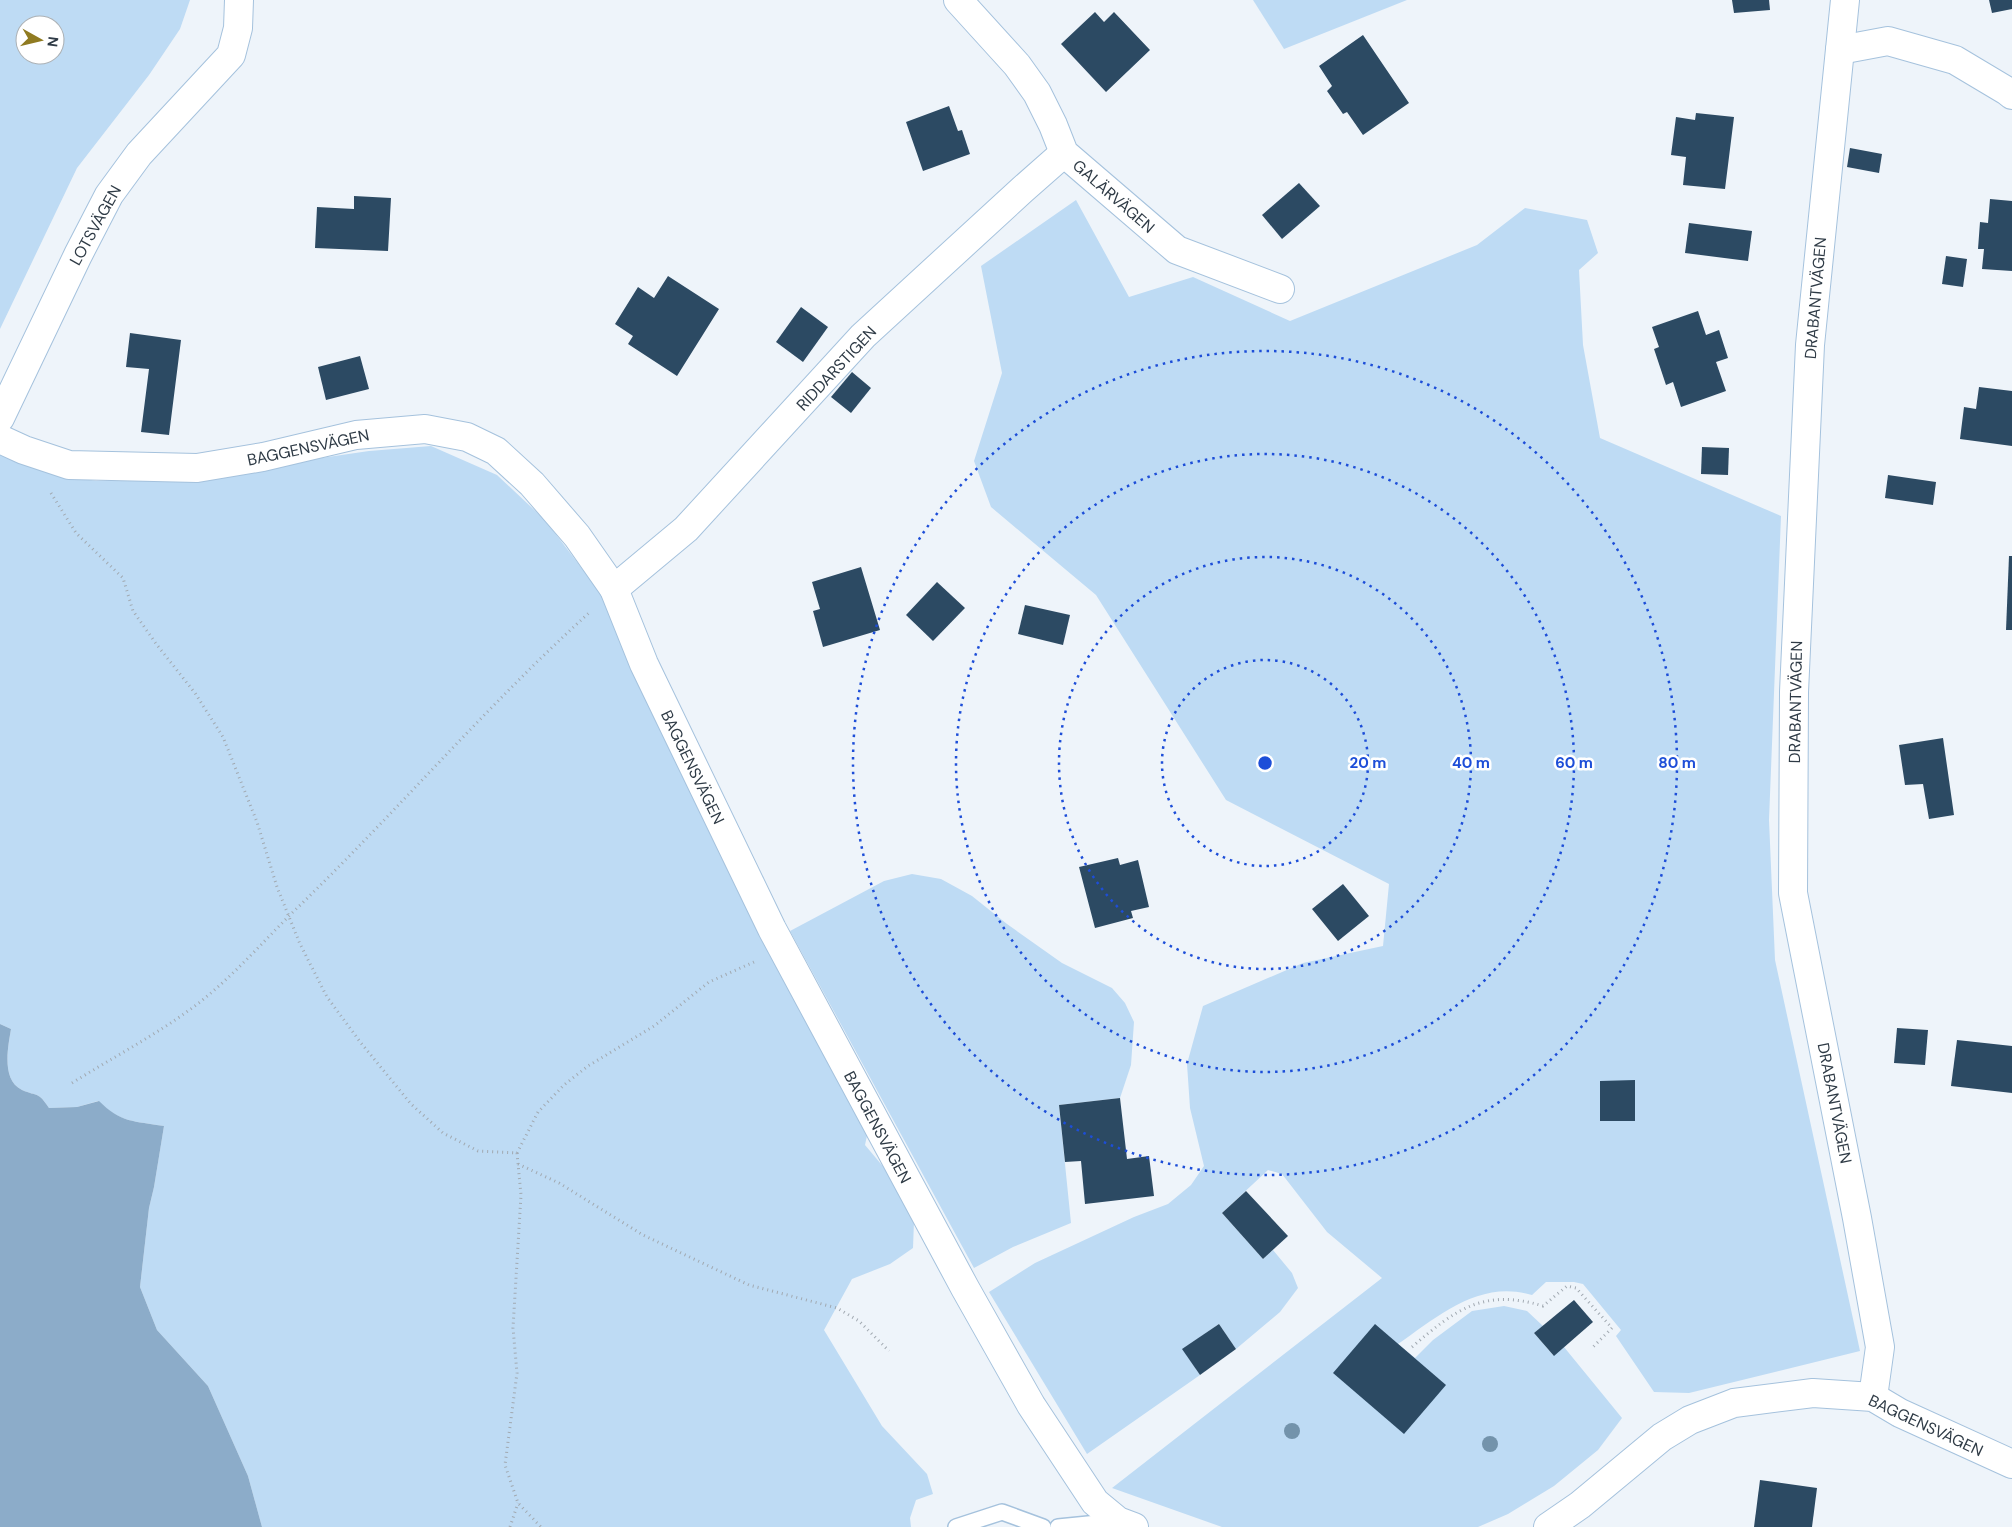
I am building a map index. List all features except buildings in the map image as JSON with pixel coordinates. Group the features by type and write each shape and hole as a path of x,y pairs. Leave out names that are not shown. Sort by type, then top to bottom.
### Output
{"street":[{"name":"LOTSVÄGEN","path":"0,418 78,255 109,195 140,154 231,56 238,28 239,0"},
{"name":"GALÄRVÄGEN","path":"958,0 1016,65 1037,94 1053,125 1064,153 1177,250 1280,289"},
{"name":"DRABANTVÄGEN","path":"1845,0 1810,345 1794,692 1793,892 1852,1190 1880,1347 1873,1397"},
{"path":"1840,50 1888,41 1956,60 2008,90 2012,95"},
{"name":"RIDDARSTIGEN","path":"614,589 686,529 863,336 1064,153"},
{"name":"BAGGENSVÄGEN","path":"0,439 24,450 69,465 197,468 263,457 356,435 425,429 467,437 496,452 532,484 577,536 614,589 648,673 780,945 960,1279 1031,1404 1088,1493 1095,1502 1124,1525"},
{"name":"BAGGENSVÄGEN","path":"1548,1527 1580,1505 1662,1437 1690,1420 1734,1403 1813,1393 1873,1397 1900,1413 2012,1464"}],"lane":[{"path":"956,1527 1002,1512 1043,1527"},
{"path":"1058,1527 1124,1525"}],"path":[{"path":"24,450 76,533 123,578 133,611 195,693 223,737 257,822 277,887 300,944 327,997 361,1044 411,1104 442,1133 478,1151 517,1153"},
{"path":"72,1083 159,1032 200,1002 237,971 289,916 346,861 544,654 614,589"},
{"path":"541,1527 518,1503 505,1464 517,1372 513,1328 521,1195 517,1153 538,1112 564,1085 588,1066 654,1026 709,982 752,963 780,945"},
{"path":"518,1164 559,1183 643,1235 749,1285 837,1308 859,1321 889,1351"},
{"path":"1412,1347 1430,1331 1470,1305 1488,1299 1508,1298 1543,1306 1567,1286 1576,1288 1612,1328 1592,1348"},
{"path":"510,1527 518,1503"}],"shaded area":[{"path":"0,0 190,0 180,29 149,75 77,168 0,329"},
{"path":"1253,0 1407,0 1284,49"},
{"path":"1076,200 1129,297 1193,277 1290,321 1477,245 1525,208 1587,220 1598,253 1579,270 1583,345 1600,438 1781,516 1769,820 1775,960 1860,1351 1689,1393 1654,1392 1616,1336 1621,1330 1583,1284 1574,1282 1546,1282 1532,1295 1513,1291 1477,1296 1444,1312 1398,1344 1415,1358 1433,1340 1472,1311 1504,1306 1527,1311 1543,1326 1534,1333 1553,1355 1564,1347 1622,1418 1598,1450 1554,1486 1508,1514 1478,1527 1222,1527 1112,1488 1382,1278 1327,1232 1282,1174 1268,1170 1222,1213 1263,1259 1273,1250 1292,1273 1298,1288 1280,1312 1236,1349 1219,1324 1183,1349 1200,1375 1087,1454 989,1292 1035,1263 1134,1217 1168,1204 1191,1185 1204,1166 1190,1108 1187,1064 1203,1006 1303,963 1383,946 1389,884 1226,800 1096,595 991,507 974,461 1002,373 981,266"},
{"path":"431,446 497,475 545,520 606,600 868,1131 865,1145 886,1170 914,1221 913,1248 890,1264 852,1279 824,1330 882,1426 927,1474 933,1494 916,1500 910,1518 911,1527 262,1527 248,1476 208,1386 157,1330 140,1287 149,1208 164,1126 128,1120 106,1108 98,1101 77,1107 49,1108 40,1097 22,1090 11,1079 8,1071 8,1045 11,1029 0,1024 0,451 44,472 96,481 178,479 369,451"},
{"path":"912,874 941,879 972,896 1007,924 1062,963 1112,988 1125,1003 1134,1022 1131,1065 1120,1098 1059,1105 1071,1223 1013,1247 974,1268 790,931 884,881"},
{"path":"0,1024 11,1029 8,1045 8,1071 11,1079 22,1090 40,1097 49,1108 77,1107 99,1101 114,1113 128,1120 164,1126 149,1208 140,1287 157,1330 208,1386 248,1476 262,1527 0,1527"}]}
